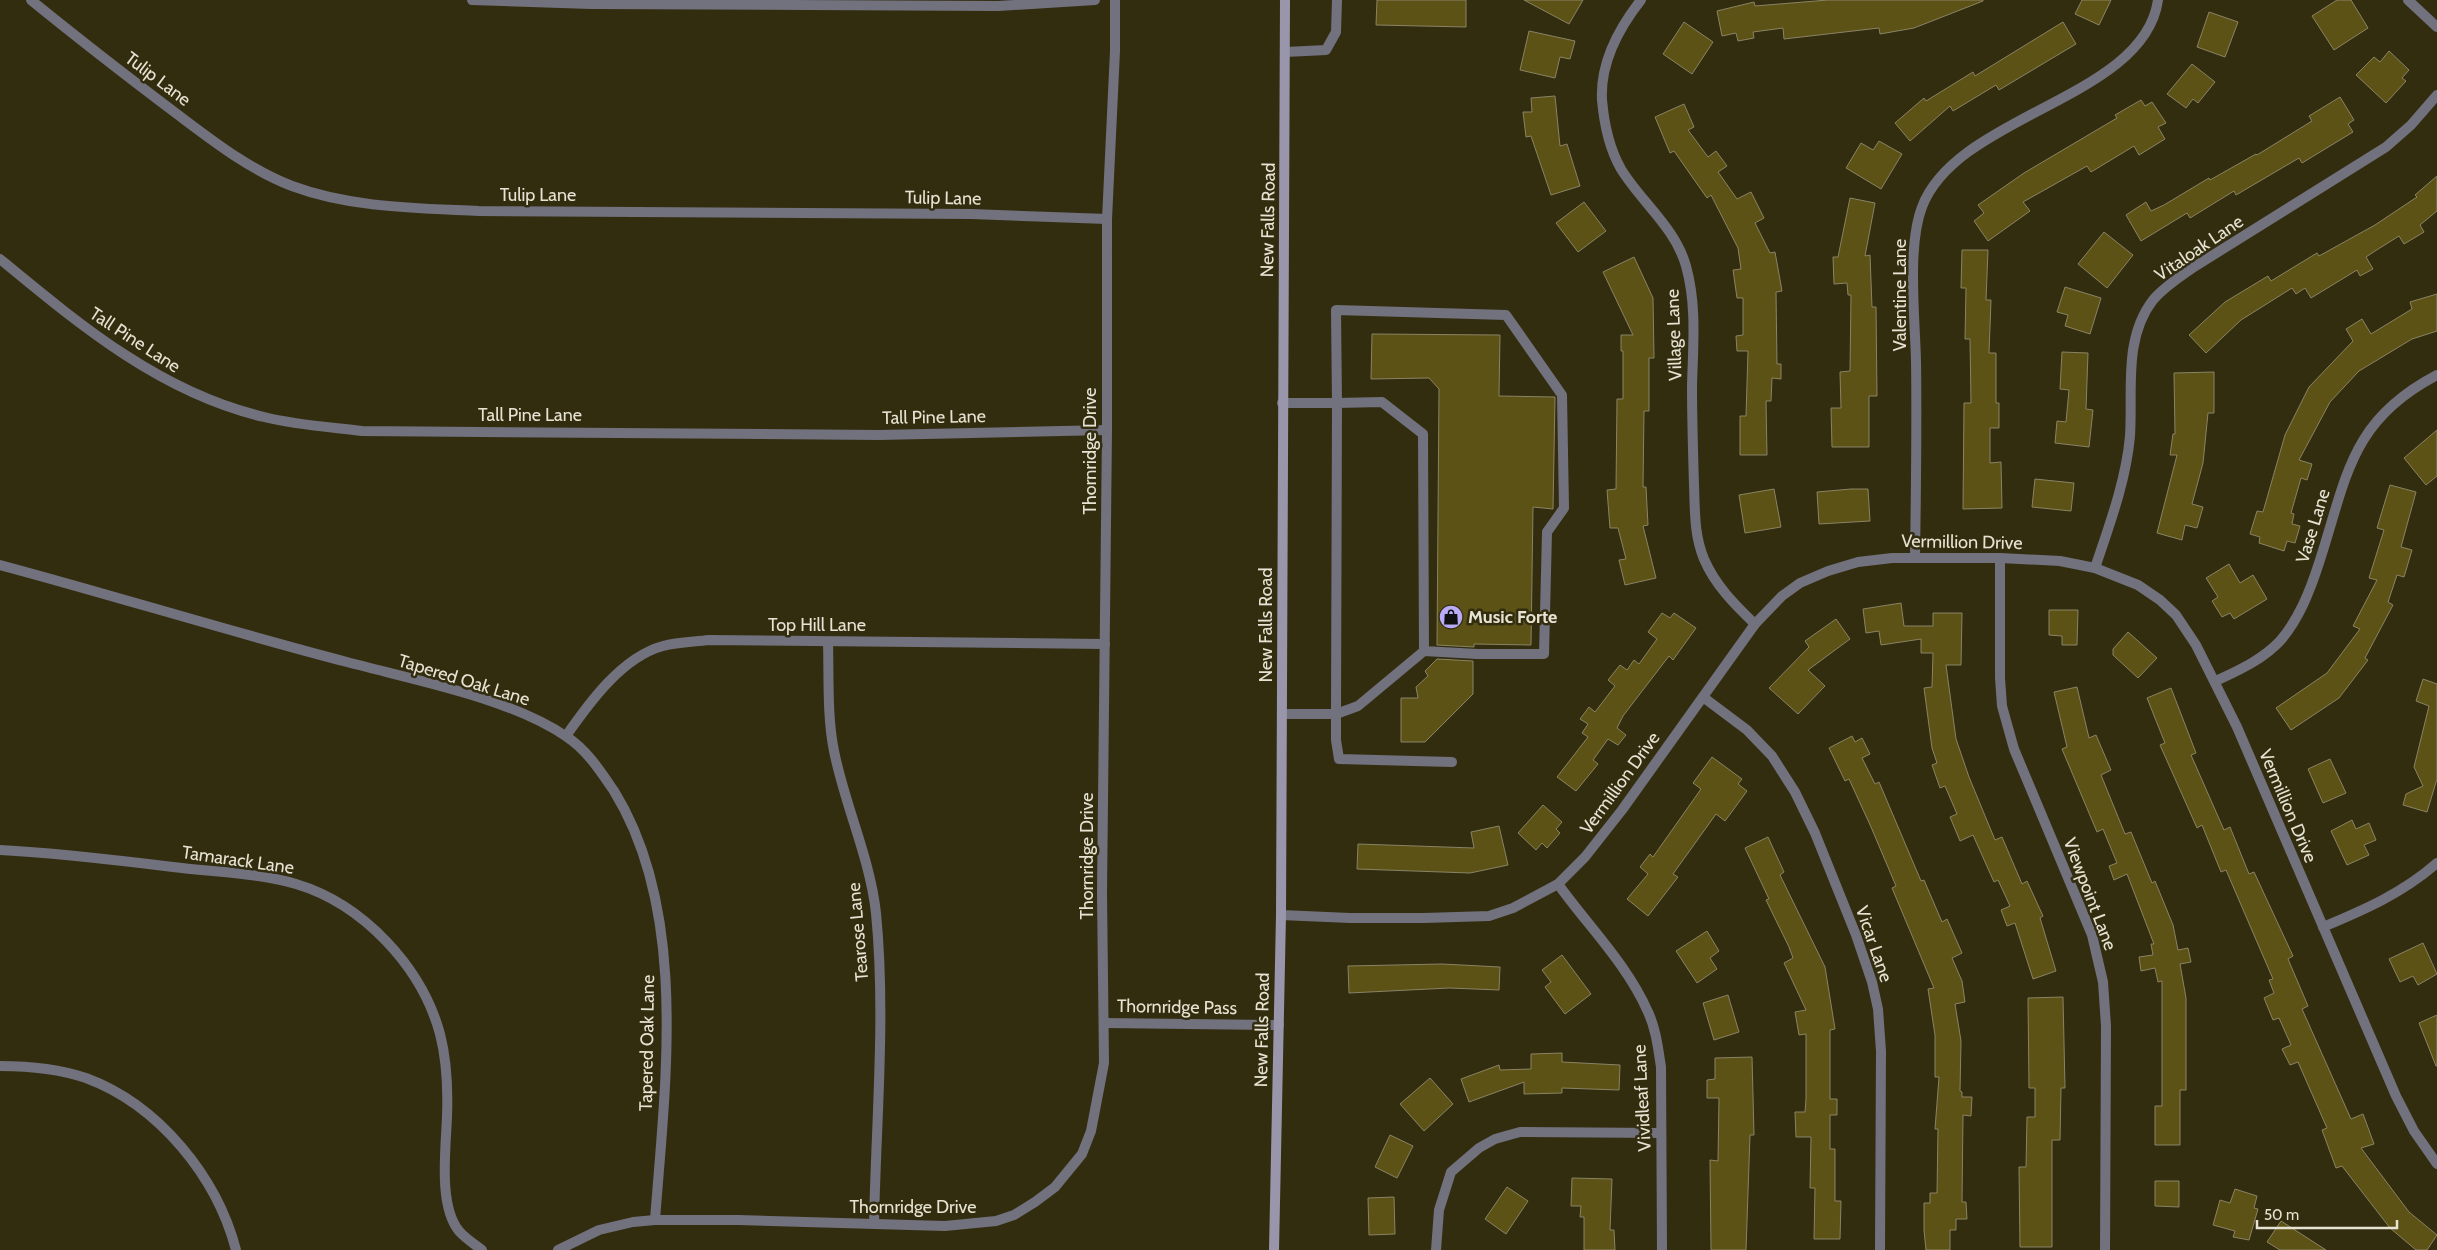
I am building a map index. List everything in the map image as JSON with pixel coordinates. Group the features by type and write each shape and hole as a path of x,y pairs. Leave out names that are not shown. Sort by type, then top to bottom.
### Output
{"main road":[{"name":"New Falls Road","path":"1274,1250 1281,914 1285,0"}],"street":[{"name":"Tulip Lane","path":"31,0 121,72 222,147 291,186 324,196 413,208 479,211 971,214 1107,219"},
{"path":"472,0 591,4 998,6 1095,0"},
{"name":"Thornridge Drive","path":"558,1250 599,1230 633,1222 655,1220 738,1220 945,1226 996,1221 1028,1206 1055,1187 1082,1154 1091,1131 1104,1063 1102,883 1107,430 1107,219 1109,132 1115,51 1115,0"},
{"path":"1285,52 1326,50 1336,32 1337,0"},
{"name":"Village Lane","path":"1641,0 1616,38 1606,66 1602,99 1605,124 1611,147 1621,168 1668,230 1686,266 1692,300 1693,466 1698,544 1716,581 1755,624"},
{"name":"Valentine Lane","path":"1915,557 1917,411 1914,247 1922,206 1936,183 1954,164 1983,142 2081,87 2126,58 2142,40 2152,24 2158,0"},
{"path":"2408,0 2437,27"},
{"name":"Vitaloak Lane","path":"2095,568 2123,476 2130,437 2133,351 2138,329 2153,301 2165,288 2194,267 2386,147 2411,125 2437,95"},
{"name":"Tall Pine Lane","path":"0,259 70,317 128,358 170,383 202,398 238,410 307,425 362,431 879,435 1107,430"},
{"path":"1282,714 1336,714 1358,706 1424,651 1477,654 1544,654 1547,532 1564,508 1562,395 1506,315 1336,310 1337,403 1336,714 1336,740 1339,759 1452,762"},
{"name":"Vase Lane","path":"2216,681 2245,668 2280,641 2292,624 2312,584 2342,488 2354,458 2369,429 2392,403 2411,389 2437,376"},
{"path":"1282,403 1382,402 1422,434 1424,651"},
{"name":"Vermillion Drive","path":"1281,914 1350,918 1489,916 1513,908 1558,884 1585,857 1622,810 1755,624 1782,596 1794,587 1828,570 1858,562 1915,557 2060,561 2095,568 2138,585 2171,610 2196,646 2216,681 2396,1096 2414,1131 2437,1164"},
{"name":"Viewpoint Lane","path":"2000,558 2000,678 2002,706 2014,749 2092,935 2103,982 2106,1026 2105,1250"},
{"name":"Tapered Oak Lane","path":"0,565 457,691 512,709 566,736 578,745 602,773 624,808 639,844 654,898 664,955 667,1002 665,1082 655,1220"},
{"name":"Top Hill Lane","path":"566,736 597,693 618,673 643,654 661,646 709,640 1105,644"},
{"name":"Tearose Lane","path":"828,642 830,726 834,752 869,872 876,912 880,996 874,1224"},
{"name":"Vicar Lane","path":"1703,697 1747,730 1772,756 1795,792 1815,833 1856,935 1869,973 1878,1009 1881,1051 1880,1250"},
{"name":"Tamarack Lane","path":"0,850 141,863 281,881 326,897 365,922 390,946 414,978 429,1005 440,1033 448,1090 446,1197 451,1216 458,1230 482,1250"},
{"path":"2323,927 2381,902 2414,883 2437,863"},
{"name":"Vividleaf Lane","path":"1558,884 1633,982 1648,1012 1657,1039 1661,1067 1662,1250"},
{"name":"Thornridge Pass","path":"1104,1023 1279,1025"},
{"path":"0,1066 24,1066 65,1072 87,1078 140,1109 191,1158 220,1206 236,1250"},
{"path":"1436,1250 1439,1210 1451,1172 1472,1152 1495,1139 1520,1132 1661,1133"}],"building":[{"path":"1377,0 1466,0 1466,27 1376,25"},
{"path":"1524,0 1583,0 1569,24"},
{"path":"1828,0 1983,1 1914,28 1880,34 1879,28 1784,39 1783,28 1753,32 1754,38 1738,41 1736,33 1722,36 1717,11 1754,2 1755,6"},
{"path":"2082,0 2111,0 2099,25 2075,14"},
{"path":"2337,0 2351,0 2368,28 2334,50 2312,16"},
{"path":"2209,12 2238,22 2225,57 2197,47"},
{"path":"1684,22 1713,42 1692,74 1663,54"},
{"path":"2063,22 2076,44 1999,90 1996,85 1953,111 1950,106 1910,141 1895,123 1924,98 1926,101 1973,72 1975,76"},
{"path":"1529,31 1575,41 1570,59 1560,57 1555,78 1520,70"},
{"path":"2389,51 2409,70 2402,78 2406,81 2386,103 2356,75 2374,57 2380,62"},
{"path":"2192,64 2215,82 2198,103 2193,99 2186,108 2167,94"},
{"path":"1555,96 1560,146 1567,144 1580,186 1551,195 1531,136 1526,137 1523,112 1532,112 1531,98"},
{"path":"2340,97 2354,120 2348,124 2353,132 2302,163 2299,158 2236,195 2234,191 2190,218 2187,213 2141,241 2126,215 2146,202 2151,211 2209,178 2210,180 2257,155 2312,121 2309,116"},
{"path":"2141,100 2145,106 2152,102 2166,123 2158,127 2165,139 2139,155 2134,146 2091,172 2087,166 2023,202 2030,211 1988,241 1974,221 1984,213 1978,205 2024,173 2117,118 2115,115"},
{"path":"1684,104 1694,127 1688,130 1708,157 1716,151 1727,166 1718,172 1737,199 1751,192 1764,218 1755,223 1770,253 1775,252 1782,291 1776,292 1777,364 1781,364 1781,379 1772,378 1771,401 1766,401 1767,455 1740,455 1740,416 1746,416 1748,351 1737,351 1736,336 1743,335 1743,298 1737,298 1733,270 1741,269 1738,248 1711,195 1707,198 1674,151 1670,153 1655,117"},
{"path":"1879,141 1902,154 1881,189 1846,168 1861,143 1873,150"},
{"path":"2437,176 2437,211 2420,225 2424,232 2404,244 2399,236 2366,257 2373,269 2360,276 2357,270 2311,298 2305,288 2296,294 2292,288 2241,320 2206,353 2189,335 2225,302 2268,276 2271,281 2317,253 2319,256 2375,225 2417,197 2415,195"},
{"path":"1850,198 1875,203 1865,256 1870,255 1872,307 1876,307 1877,396 1869,396 1869,447 1832,447 1831,408 1841,408 1840,372 1850,371 1851,295 1848,295 1847,283 1834,284 1833,257 1838,257"},
{"path":"1584,202 1606,231 1578,252 1556,223"},
{"path":"2104,232 2133,255 2107,288 2078,264"},
{"path":"1962,250 1988,250 1986,300 1991,300 1989,353 1996,353 1996,403 1999,403 1999,428 1990,428 1990,463 2001,462 2002,508 1963,509 1964,403 1971,403 1970,339 1965,339 1966,288 1961,288"},
{"path":"1634,257 1653,298 1654,358 1649,358 1649,411 1644,411 1643,487 1646,487 1648,525 1643,526 1656,578 1625,585 1619,560 1626,559 1618,528 1610,528 1607,490 1616,489 1617,399 1623,399 1621,335 1633,335 1603,272"},
{"path":"2065,287 2101,298 2090,334 2065,326 2068,315 2057,312"},
{"path":"2437,294 2437,331 2412,339 2359,371 2330,402 2299,460 2312,464 2307,480 2301,478 2291,513 2294,514 2292,524 2300,526 2295,543 2287,541 2284,551 2259,543 2260,537 2250,534 2257,511 2263,512 2285,435 2309,387 2353,341 2346,329 2362,319 2371,334 2412,309 2410,302"},
{"path":"1372,334 1500,335 1499,396 1555,397 1553,509 1533,507 1531,645 1474,644 1474,647 1437,645 1439,389 1429,378 1371,379"},
{"path":"2062,352 2088,353 2086,409 2093,410 2089,447 2055,443 2057,421 2066,422 2069,390 2060,389"},
{"path":"2214,372 2214,413 2208,413 2203,463 2192,504 2203,507 2197,528 2185,525 2182,540 2157,533 2177,455 2170,455 2173,434 2175,434 2174,373"},
{"path":"2437,430 2437,476 2426,485 2404,458"},
{"path":"2035,479 2074,483 2071,511 2032,507"},
{"path":"2390,485 2416,492 2401,547 2412,550 2404,577 2397,575 2388,602 2393,605 2365,658 2368,660 2339,698 2291,730 2276,708 2327,673 2360,629 2353,626 2377,580 2369,578 2384,530 2377,528"},
{"path":"1774,489 1781,527 1745,533 1739,495"},
{"path":"1868,489 1870,521 1819,524 1817,492"},
{"path":"2229,564 2240,583 2253,575 2267,599 2234,619 2230,613 2222,617 2212,601 2218,597 2206,578"},
{"path":"1901,603 1904,626 1933,626 1933,613 1962,613 1961,665 1946,665 1956,739 1969,777 1995,840 2002,837 2022,884 2027,881 2043,916 2040,918 2056,971 2033,979 2015,923 2007,926 2001,910 2010,906 1998,880 1994,882 1973,835 1960,841 1950,817 1957,814 1945,786 1940,788 1932,765 1937,763 1932,748 1924,688 1932,687 1933,653 1921,653 1921,639 1881,645 1879,631 1866,633 1863,609"},
{"path":"2049,610 2078,610 2077,645 2062,645 2062,636 2049,635"},
{"path":"1662,613 1670,618 1674,613 1696,628 1673,660 1669,656 1623,716 1617,728 1626,735 1618,745 1608,739 1593,760 1598,764 1576,791 1557,777 1588,737 1582,733 1588,724 1580,719 1589,707 1595,712 1615,686 1608,680 1620,665 1627,670 1634,660 1639,664 1657,639 1648,632"},
{"path":"1836,619 1850,639 1808,670 1825,686 1798,714 1769,688 1809,647 1805,641"},
{"path":"2128,632 2157,658 2138,678 2113,655 2113,649"},
{"path":"1437,659 1473,661 1473,694 1425,742 1401,742 1401,698 1418,698 1416,687 1428,676 1425,671"},
{"path":"2423,679 2437,684 2437,779 2427,812 2403,805 2406,794 2423,786 2414,767 2429,706 2416,701"},
{"path":"2077,687 2089,738 2096,735 2111,770 2101,775 2125,834 2131,832 2152,883 2155,881 2173,925 2178,950 2188,948 2191,962 2180,964 2186,998 2186,1090 2180,1090 2180,1145 2155,1145 2155,1106 2162,1106 2162,981 2158,982 2155,968 2141,971 2139,957 2153,955 2151,944 2154,944 2127,874 2114,880 2109,866 2117,863 2103,829 2097,832 2062,749 2067,747 2054,692"},
{"path":"2171,688 2196,753 2191,755 2224,830 2230,827 2249,874 2254,872 2293,956 2288,959 2308,1006 2302,1009 2351,1119 2363,1114 2374,1144 2361,1148 2409,1212 2437,1235 2427,1250 2416,1250 2390,1228 2342,1166 2336,1168 2322,1130 2327,1128 2298,1062 2290,1065 2282,1049 2291,1045 2279,1018 2273,1020 2264,998 2274,993 2269,980 2273,979 2226,870 2221,872 2202,825 2197,828 2160,745 2165,743 2147,698"},
{"path":"1852,736 1855,742 1862,738 1870,754 1862,758 1875,784 1879,782 1921,881 1924,880 1942,922 1947,919 1962,953 1952,958 1962,981 1965,1002 1955,1004 1961,1041 1960,1091 1962,1092 1962,1097 1972,1097 1971,1116 1963,1115 1962,1202 1966,1202 1967,1219 1956,1219 1956,1230 1950,1230 1950,1250 1926,1250 1924,1230 1924,1203 1930,1203 1930,1193 1937,1193 1938,1129 1935,1129 1939,1077 1935,1077 1935,1035 1928,989 1934,988 1892,888 1896,886 1871,827 1849,779 1845,781 1829,748"},
{"path":"1712,757 1742,779 1738,784 1747,791 1725,821 1716,814 1673,874 1678,877 1648,916 1627,899 1648,874 1640,867 1650,854 1653,857 1701,789 1693,783"},
{"path":"2330,759 2346,793 2323,803 2308,769"},
{"path":"1543,805 1562,822 1556,829 1560,833 1547,848 1542,843 1536,850 1518,833"},
{"path":"2352,820 2356,829 2369,823 2376,840 2364,845 2369,855 2347,865 2331,831"},
{"path":"1499,826 1508,865 1470,873 1357,869 1358,844 1474,848 1471,832"},
{"path":"1768,837 1784,872 1780,875 1825,967 1835,1029 1830,1030 1830,1099 1837,1099 1837,1115 1830,1115 1830,1149 1835,1149 1835,1201 1841,1201 1840,1239 1814,1239 1815,1188 1810,1188 1811,1137 1796,1137 1795,1112 1805,1112 1806,1034 1799,1035 1795,1012 1806,1010 1784,963 1793,958 1789,947 1766,900 1769,899 1745,848"},
{"path":"1707,931 1719,951 1710,958 1717,969 1697,983 1676,951"},
{"path":"2423,943 2437,974 2418,985 2413,976 2400,982 2389,959"},
{"path":"1562,955 1591,994 1565,1014 1545,987 1551,982 1542,970"},
{"path":"1442,964 1500,967 1499,990 1449,988 1349,993 1348,966"},
{"path":"1728,995 1739,1032 1714,1040 1703,1003"},
{"path":"2063,997 2065,1088 2061,1088 2060,1140 2052,1140 2052,1247 2020,1247 2019,1167 2026,1167 2027,1117 2035,1117 2035,1088 2029,1088 2028,998"},
{"path":"2437,1015 2437,1066 2436,1066 2419,1023"},
{"path":"1562,1053 1562,1062 1620,1065 1619,1090 1562,1088 1562,1093 1524,1094 1524,1082 1469,1102 1461,1079 1499,1065 1500,1070 1531,1069 1531,1054"},
{"path":"1752,1057 1754,1135 1750,1135 1746,1250 1711,1250 1710,1160 1718,1161 1719,1098 1707,1098 1707,1080 1715,1079 1715,1058"},
{"path":"1430,1078 1453,1104 1424,1131 1400,1104"},
{"path":"1390,1135 1413,1146 1397,1178 1375,1167"},
{"path":"1572,1178 1612,1179 1610,1230 1614,1230 1615,1250 1584,1250 1584,1217 1580,1217 1581,1206 1571,1206"},
{"path":"2155,1181 2179,1181 2179,1207 2155,1206"},
{"path":"1507,1187 1528,1201 1506,1234 1485,1219"},
{"path":"2235,1189 2257,1196 2254,1208 2258,1209 2249,1240 2233,1237 2235,1231 2213,1225 2220,1200 2230,1203"},
{"path":"1394,1197 1395,1234 1369,1235 1368,1198"},
{"path":"2281,1221 2326,1250 2280,1250 2267,1242"}],"place":[{"name":"Music Forte","path":"1451,617"}]}
